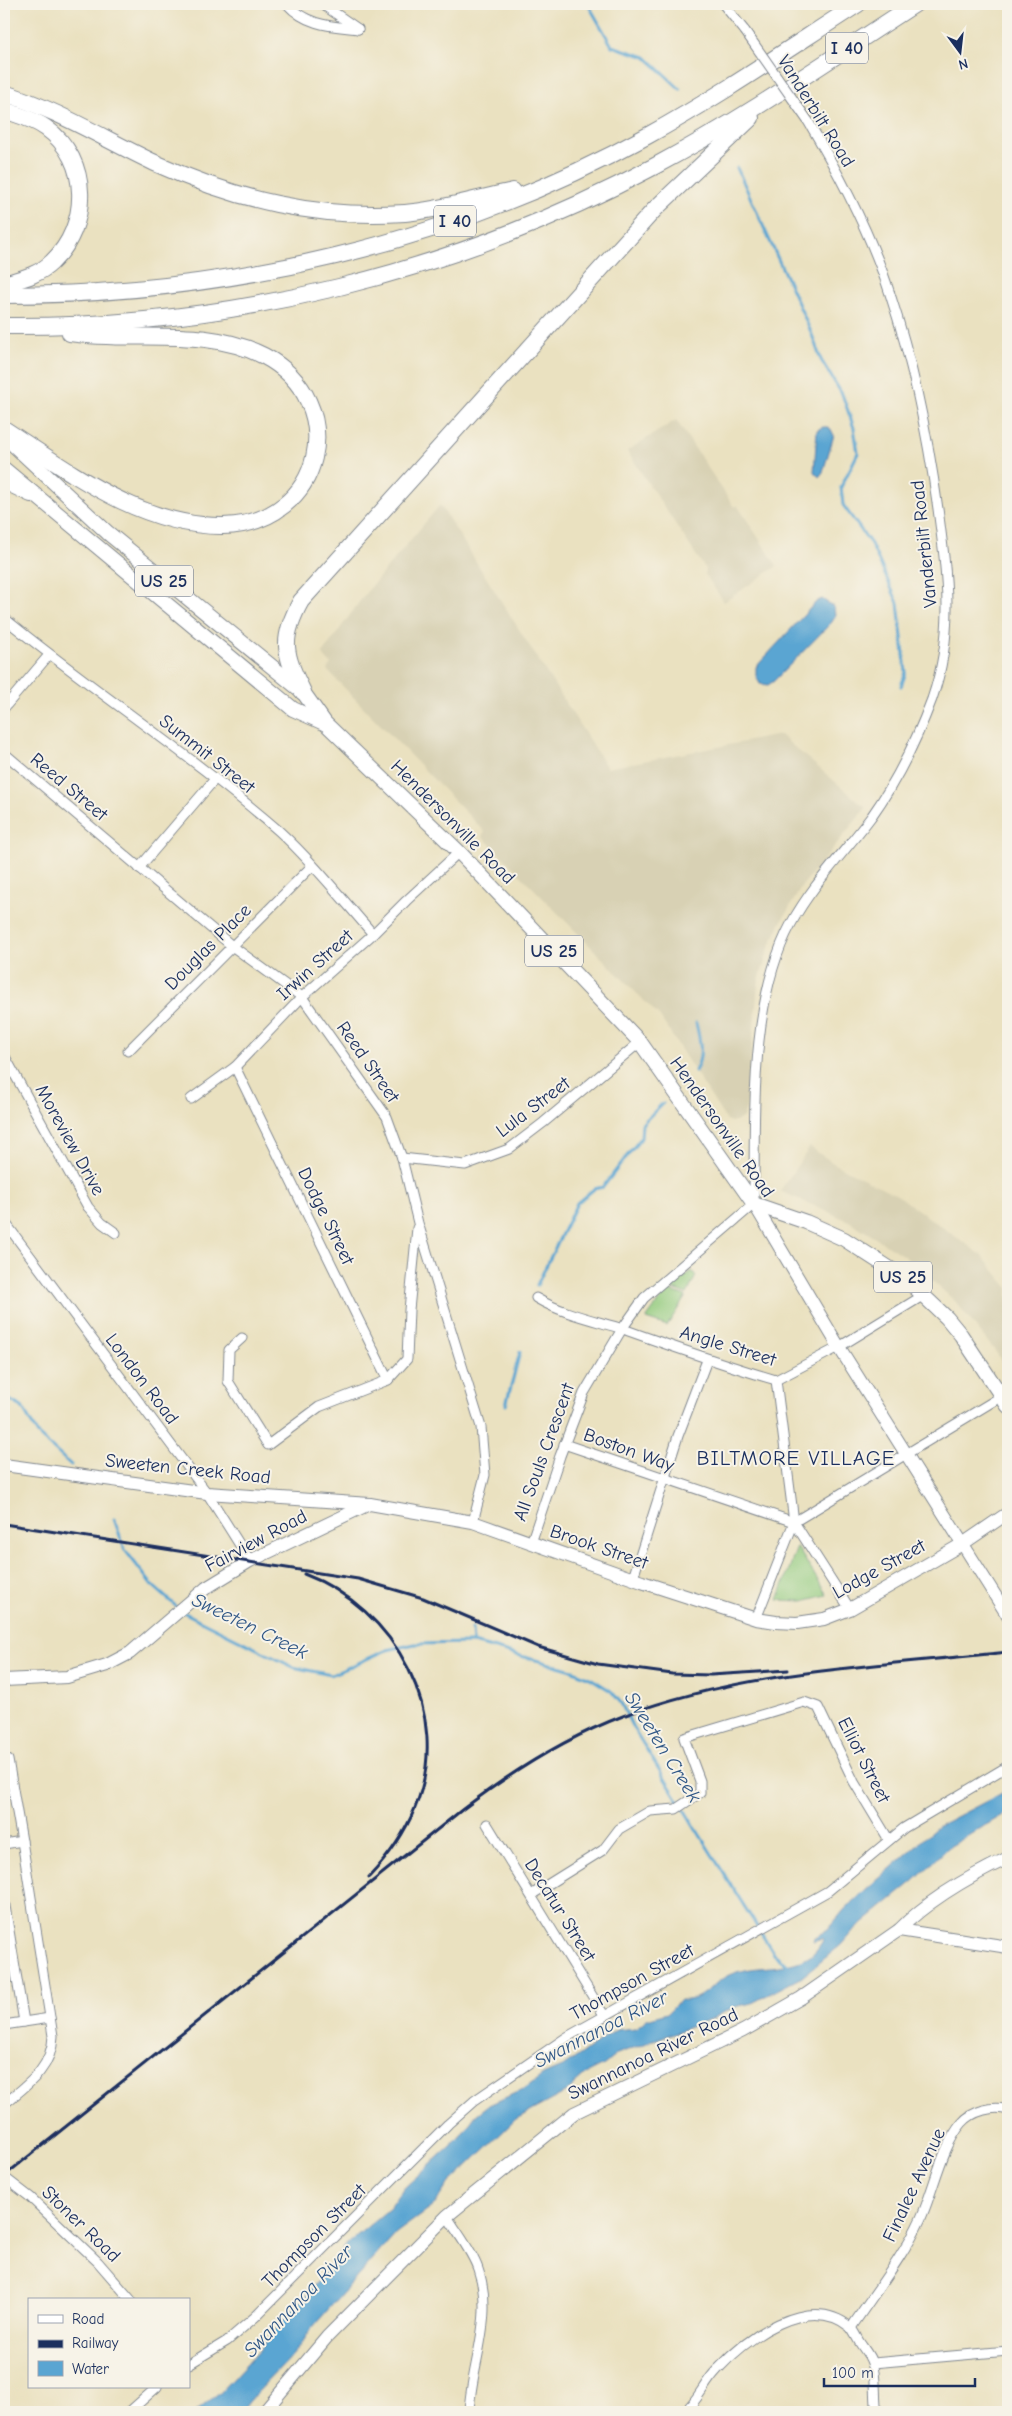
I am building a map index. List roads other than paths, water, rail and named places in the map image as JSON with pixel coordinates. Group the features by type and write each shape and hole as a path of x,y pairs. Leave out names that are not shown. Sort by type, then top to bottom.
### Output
{"highway":[{"name":"I 40","path":"4,295 118,291 208,282 278,270 382,245 433,229 548,185 638,140 692,110 858,4"},
{"name":"I 40","path":"4,326 135,322 242,308 296,298 403,271 508,235 608,191 705,138 916,4"},
{"path":"303,692 288,662 286,646 290,623 301,601 655,209 778,92"},
{"path":"4,93 70,118 153,162 199,182 238,196 278,205 330,213 407,212 548,185"},
{"path":"4,110 24,116 46,128 62,144 72,158 79,179 81,196 79,216 65,248 56,258 35,274 4,284"},
{"path":"4,429 96,488 172,519 199,524 245,524 265,518 282,508 296,495 309,476 315,457 317,439 315,422 309,404 300,387 281,367 264,356 238,345 207,339 85,336 23,326"},
{"path":"4,481 31,494"}],"main road":[{"name":"Hendersonville Road","path":"4,436 66,496 129,551 303,692 325,723 460,852 640,1042 754,1204 839,1347 964,1543 1008,1616"},
{"name":"Hendersonville Road","path":"4,469 31,494 172,607 293,709 325,723"},
{"name":"US 25","path":"754,1204 806,1222 844,1239 886,1265 924,1295 960,1334 1005,1401"},
{"name":"Sweeten Creek Road","path":"4,1465 207,1493 370,1504"},
{"name":"Brook Street","path":"370,1504 473,1522 756,1619"},
{"name":"Fairview Road","path":"4,1680 66,1677 107,1665 130,1653 206,1588 250,1561 370,1504"},
{"name":"Lodge Street","path":"756,1619 798,1622 824,1619 850,1609 964,1543 1008,1513"},
{"name":"Swannanoa River Road","path":"264,2412 327,2337 447,2216 574,2113 773,2014 801,1998 899,1930 910,1918 952,1889 1008,1858"},
{"path":"899,1930 1008,1947"}],"street":[{"path":"287,4 304,19 319,25 358,29 322,4"},
{"name":"Vanderbilt Road","path":"723,4 745,31 808,121 830,158 868,239 890,292 915,386 933,470 948,587 948,622 940,674 911,747 874,811 813,890 794,920 775,967 764,1015 755,1092 754,1204"},
{"name":"Summit Street","path":"4,618 49,656 215,779 280,832 373,934"},
{"path":"4,708 49,656"},
{"name":"Reed Street","path":"4,753 232,946 302,997 387,1117 402,1158 418,1222 481,1427 485,1475 473,1522"},
{"path":"139,868 215,779"},
{"name":"Irwin Street","path":"191,1099 236,1067 302,997 373,934 460,852"},
{"name":"Douglas Place","path":"128,1051 312,866"},
{"name":"Lula Street","path":"402,1158 465,1165 509,1149 547,1120 640,1042"},
{"name":"Moreview Drive","path":"4,1055 88,1207 102,1223 116,1234"},
{"name":"Dodge Street","path":"236,1067 388,1380"},
{"name":"All Souls Crescent","path":"531,1543 564,1444 584,1393 622,1329 644,1298 754,1204"},
{"name":"London Road","path":"4,1221 207,1493 250,1561"},
{"path":"242,1338 228,1350 228,1380 268,1445 319,1407 388,1380 407,1359 409,1310 418,1222"},
{"name":"Angle Street","path":"536,1298 554,1308 622,1329 707,1360 776,1380 839,1347 924,1295"},
{"path":"632,1578 683,1421 707,1360"},
{"path":"776,1380 794,1522 850,1609"},
{"path":"756,1619 794,1522 1005,1401"},
{"name":"Boston Way","path":"564,1444 794,1522"},
{"name":"Elliot Street","path":"531,1895 603,1850 619,1829 650,1811 676,1809 700,1793 700,1781 684,1738 804,1702 818,1707 854,1782 889,1840"},
{"path":"4,1760 8,1760 8,1786 22,1841 50,2018 52,2046 45,2066 29,2084 4,2104"},
{"name":"Thompson Street","path":"190,2363 227,2341 255,2317 461,2111 567,2037 828,1891 850,1875 889,1840 925,1815 1008,1766"},
{"name":"Decatur Street","path":"487,1824 604,2015"},
{"path":"4,1844 22,1841"},
{"path":"4,1900 24,2022"},
{"path":"4,2025 50,2018"},
{"name":"Finalee Avenue","path":"851,2328 910,2238 922,2216 948,2148 962,2122 985,2110 1008,2110"},
{"name":"Stoner Road","path":"4,2177 30,2197 98,2262 129,2298"},
{"path":"447,2216 478,2268 483,2288 483,2326 470,2396 469,2412"},
{"path":"684,2412 697,2399 717,2370 770,2328 798,2316 815,2315 836,2320 851,2328 873,2363 877,2412"},
{"path":"873,2363 1008,2351"},
{"path":"129,2412 155,2388"}],"water":[{"path":"829,427 834,435 823,472 819,477 814,472 817,430"},
{"path":"822,599 834,607 835,616 832,622 774,681 768,685 760,684 756,676 756,667 816,602"},
{"path":"1008,1790 1008,1812 949,1847 915,1880 853,1931 841,1945 802,1977 752,2003 734,2007 711,2019 617,2054 604,2065 586,2074 566,2092 516,2119 447,2186 433,2206 396,2233 310,2330 295,2352 241,2412 196,2412 220,2392 261,2348 348,2243 390,2208 404,2188 459,2138 476,2115 489,2105 524,2089 543,2075 564,2066 616,2030 636,2028 647,2019 667,2013 680,2000 693,1999 699,1996 727,1976 747,1970 799,1962 809,1957 824,1939 813,1941 814,1938 828,1929 845,1909 937,1827"}],"waterway":[{"path":"588,4 612,46 646,57 680,89"},
{"path":"737,168 811,332 821,360 842,394 854,428 858,453 841,487 843,505 871,544 898,603 906,672 901,686"},
{"path":"695,1071 700,1060 700,1042 696,1023"},
{"path":"537,1285 577,1203 594,1189 603,1187 641,1138 642,1124 663,1103"},
{"path":"506,1405 520,1352"},
{"name":"Sweeten Creek","path":"4,1397 22,1407 38,1435 71,1465"},
{"name":"Sweeten Creek","path":"114,1519 125,1550 152,1585 178,1608"},
{"name":"Sweeten Creek","path":"183,1612 293,1667 331,1675 387,1650 415,1644 473,1643 569,1669 592,1679 611,1691 621,1703 632,1726 774,1954 790,1967"},
{"path":"472,1628 473,1643"}],"railway":[{"path":"4,1524 358,1579 423,1598 538,1647 598,1664 672,1674 711,1675 788,1670"},
{"path":"304,1574 336,1590 365,1612 389,1638 408,1668 421,1702 427,1737 425,1772 415,1808 395,1845 369,1877"},
{"path":"4,2176 463,1809 540,1756 581,1734 623,1716 669,1701 765,1679 862,1666 1008,1652"}],"district":[{"name":"BILTMORE VILLAGE","path":"796,1458"}],"water label":[{"name":"Swannanoa River","path":"601,2029"},
{"name":"Swannanoa River","path":"298,2301"}]}
